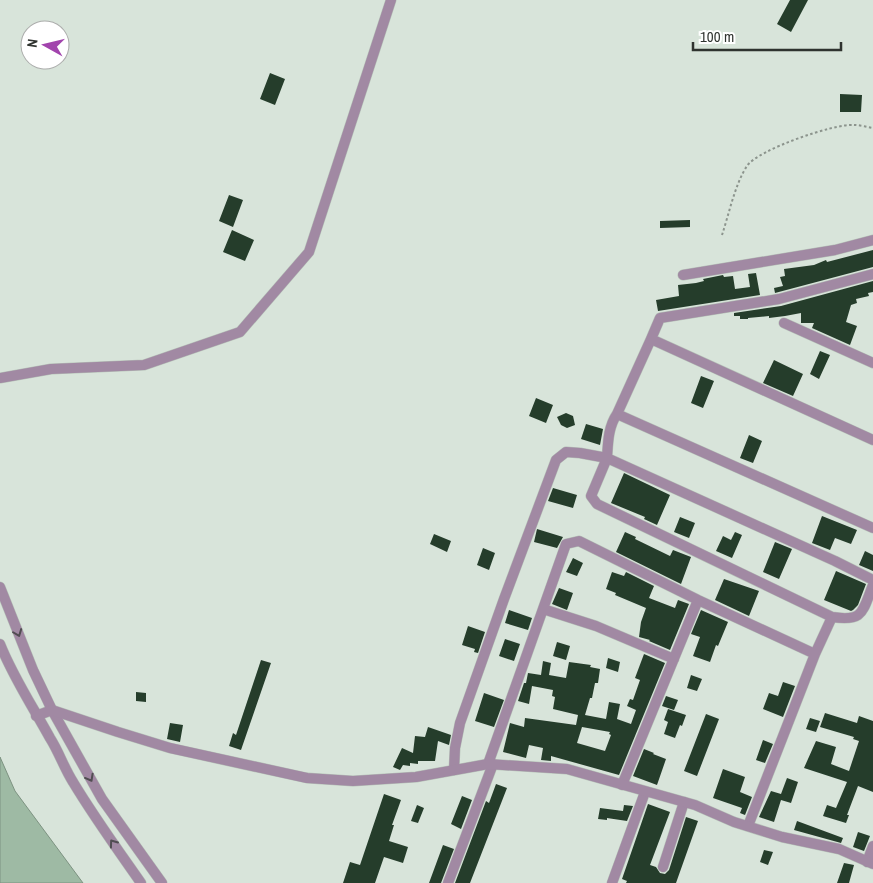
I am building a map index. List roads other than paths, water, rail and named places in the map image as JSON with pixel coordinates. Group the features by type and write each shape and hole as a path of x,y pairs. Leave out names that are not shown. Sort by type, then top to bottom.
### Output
{"street":[{"path":"0,378 51,369 144,365 240,332 309,252 391,0"},
{"path":"682,275 835,250 873,240"},
{"path":"873,274 779,299 660,318 617,414 612,421 606,458 591,496 598,504 832,616 847,619 856,618 861,612 873,585"},
{"path":"784,323 873,363"},
{"path":"651,339 873,440"},
{"path":"617,414 873,528"},
{"path":"454,770 455,748 460,723 556,460 566,452 606,458 873,580"},
{"path":"448,883 566,544 579,541 698,600 815,654"},
{"path":"0,587 33,670 52,710 102,799 162,883"},
{"path":"622,785 698,600"},
{"path":"543,609 596,626 674,659"},
{"path":"748,826 815,654 832,616"},
{"path":"0,644 4,656 36,716 51,738 71,779 94,816 141,883"},
{"path":"36,716 52,710 170,748 307,778 353,781 416,777 491,764 567,769 684,802 782,838 839,849 870,863 873,846"},
{"path":"612,883 646,792"},
{"path":"663,866 684,802"}]}
